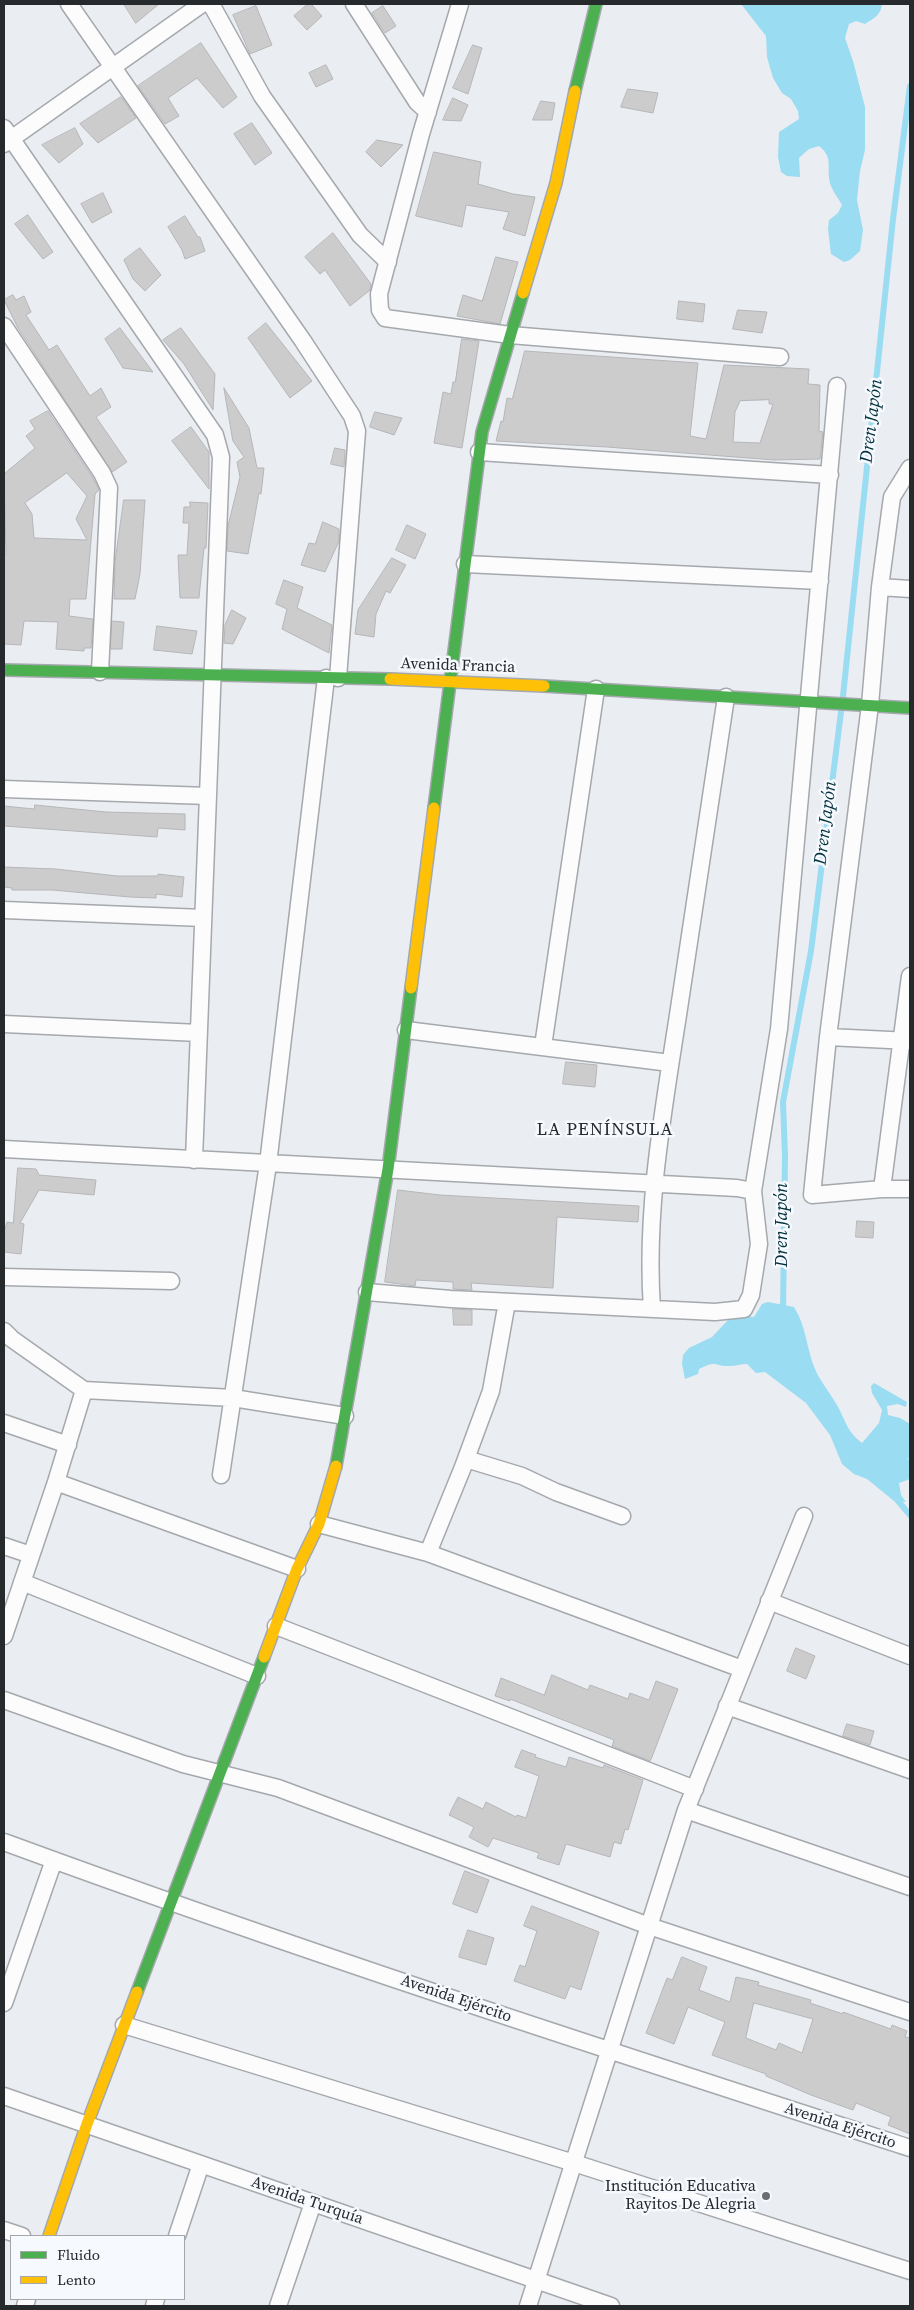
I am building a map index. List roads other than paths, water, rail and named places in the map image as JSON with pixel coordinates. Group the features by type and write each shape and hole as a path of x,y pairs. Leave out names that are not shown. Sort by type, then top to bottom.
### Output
{"street":[{"path":"69,4 303,341 352,416 357,431 332,678 268,1164 221,1475"},
{"path":"194,1160 221,457 215,435 6,137 112,68 202,4"},
{"path":"211,4 262,96 360,235 388,262"},
{"path":"354,4 417,102 428,112"},
{"path":"460,4 428,112 379,294 380,310 385,318 510,335 780,357"},
{"path":"49,2235 87,2124 124,2025 297,1569 319,1524 336,1465 388,1169 482,432 556,183 596,4"},
{"path":"4,326 102,473 109,488 100,672"},
{"path":"367,1292 507,1302 715,1312 744,1309 751,1295 758,1244 753,1191 779,1029 815,702 820,581 837,386"},
{"path":"479,452 830,475"},
{"path":"910,468 892,497 866,705 812,1195 882,1189 910,1189"},
{"path":"466,564 820,581"},
{"path":"880,587 910,589"},
{"name":"Avenida Francia","path":"4,670 451,681 910,708"},
{"path":"543,1046 596,689"},
{"path":"652,1309 649,1266 655,1184 670,1063 726,697"},
{"path":"4,789 208,796"},
{"path":"4,910 204,918"},
{"path":"882,1189 906,1041 910,976"},
{"path":"4,1024 199,1033"},
{"path":"406,1030 670,1063"},
{"path":"828,1037 906,1041"},
{"path":"4,1149 737,1188 753,1191"},
{"path":"4,1277 171,1281"},
{"path":"428,1552 491,1392 507,1302"},
{"path":"4,1331 12,1339 84,1390 233,1398 345,1416"},
{"path":"4,1636 56,1482 84,1390"},
{"path":"4,1423 68,1445"},
{"path":"466,1459 522,1476 556,1492 622,1516"},
{"path":"56,1482 297,1569"},
{"path":"528,2306 686,1810 804,1516"},
{"path":"319,1524 428,1552 742,1669"},
{"path":"4,1546 31,1555"},
{"path":"22,1582 257,1676"},
{"path":"769,1601 910,1656"},
{"path":"276,1626 695,1788"},
{"path":"4,1700 183,1764 220,1775 278,1788 649,1926 910,2012"},
{"path":"727,1706 910,1770"},
{"path":"686,1810 910,1887"},
{"name":"Avenida Ejército","path":"4,1842 171,1903 610,2051 910,2148"},
{"path":"4,2003 54,1860"},
{"path":"124,2025 574,2163 910,2270"},
{"name":"Avenida Turquía","path":"4,2096 611,2306"},
{"path":"177,2235 202,2164"},
{"path":"278,2306 313,2203"},
{"path":"4,2230 19,2235"}],"water":[{"path":"741,4 882,4 879,14 865,24 856,21 849,24 845,38 865,107 865,150 860,171 857,200 863,230 860,251 850,260 844,262 831,254 828,229 829,220 838,213 842,205 830,183 829,163 824,150 819,146 809,149 799,158 800,177 787,176 781,172 778,157 779,132 799,119 798,111 791,99 782,93 773,78 767,57 766,36"},
{"path":"768,1302 794,1307 802,1323 817,1373 839,1408 852,1434 862,1443 879,1423 882,1410 872,1393 871,1386 874,1383 907,1402 906,1407 898,1404 887,1406 888,1415 900,1418 910,1424 910,1456 908,1459 910,1461 910,1479 899,1483 901,1495 906,1502 894,1501 867,1479 854,1474 842,1464 830,1435 806,1403 765,1372 756,1373 747,1364 725,1366 713,1364 699,1369 698,1374 685,1379 682,1364 683,1355 689,1348 712,1337 729,1319 738,1315 754,1317 762,1304"}],"waterway":[{"name":"Dren Japón","path":"783,1313 785,1156 783,1102 811,951 843,696 893,219 910,86"},
{"name":"Dren Japón","path":"893,1495 910,1515"}],"place":[{"name":"Institución Educativa Rayitos De Alegria","path":"766,2196"}],"district":[{"name":"LA PENÍNSULA","path":"605,1130"}]}
